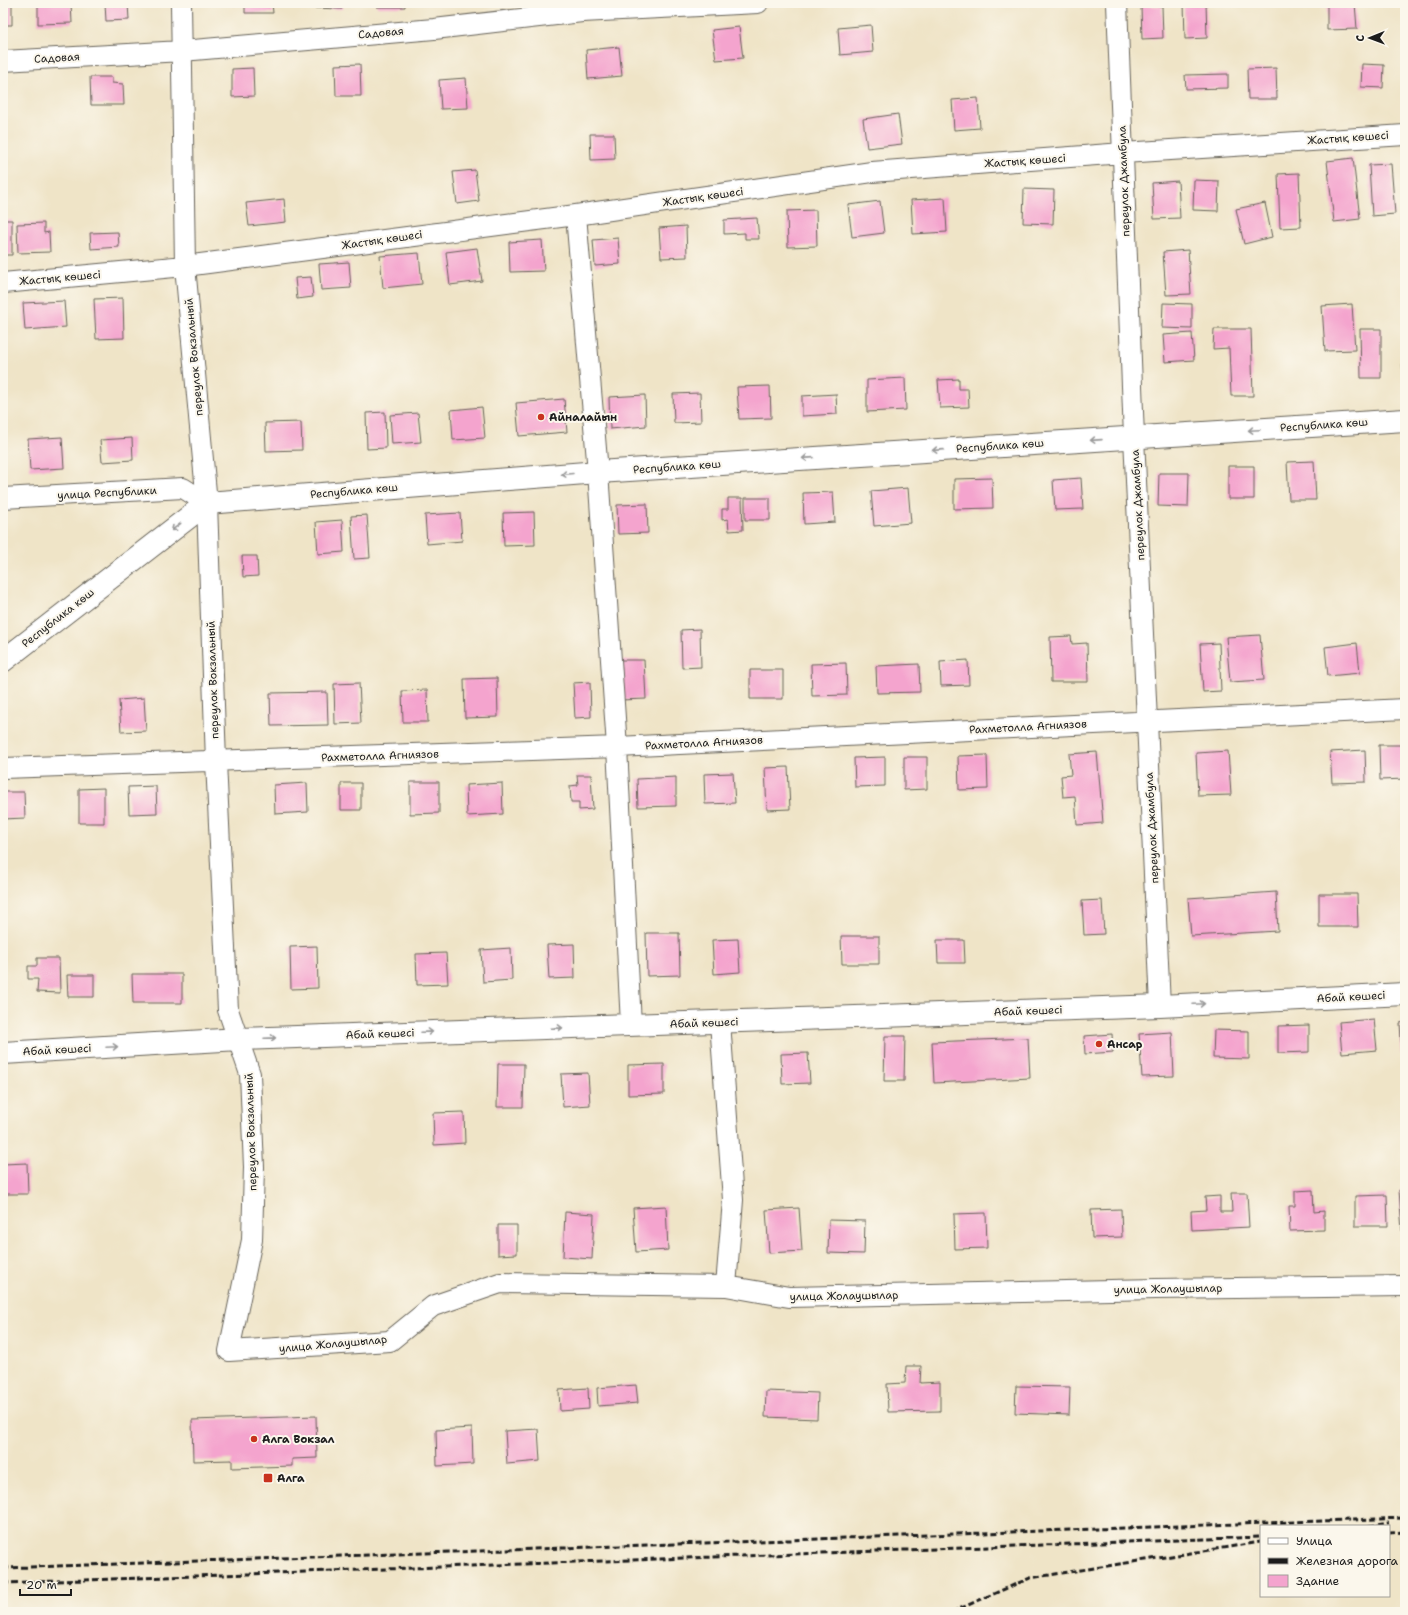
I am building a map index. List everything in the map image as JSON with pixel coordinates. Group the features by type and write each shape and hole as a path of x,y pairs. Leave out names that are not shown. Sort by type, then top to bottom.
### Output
{"main road":[{"name":"Республика көш","path":"3,661 207,503 598,472 1405,420"},
{"name":"Абай көшесі","path":"3,1053 239,1039 1160,1006 1405,994"}],"street":[{"name":"переулок Вокзальный","path":"181,3 185,266 207,503 216,762 228,1010 250,1074 254,1167 252,1233 229,1352"},
{"name":"Садовая","path":"3,61 182,51 434,28 582,12 758,3"},
{"name":"переулок Джамбула","path":"1118,3 1134,437 1160,1006"},
{"name":"Жастық көшесі","path":"3,283 185,266 576,215 872,172 1123,153 1405,135"},
{"path":"576,215 598,472 617,747 632,1025"},
{"name":"улица Республики","path":"3,498 183,488 207,503"},
{"name":"Рахметолла Агниязов","path":"3,768 216,762 617,747 1405,709"},
{"path":"720,1022 733,1200 726,1286"},
{"name":"улица Жолаушылар","path":"229,1352 390,1341 433,1306 500,1282 726,1286 789,1297 1155,1289 1405,1286"}],"building":[{"path":"3,3 12,3 12,25 3,25"},
{"path":"38,3 71,3 72,23 38,24"},
{"path":"105,3 128,3 129,20 106,21"},
{"path":"245,3 272,3 273,13 245,13"},
{"path":"311,3 343,3 342,9 311,8"},
{"path":"377,3 405,3 405,7 377,7"},
{"path":"1184,3 1206,3 1207,38 1185,39"},
{"path":"1327,3 1355,3 1357,29 1327,30"},
{"path":"1141,6 1162,6 1163,38 1142,39"},
{"path":"871,25 873,52 840,55 838,28"},
{"path":"739,27 743,58 716,60 712,30"},
{"path":"619,47 622,76 588,79 586,50"},
{"path":"360,64 361,96 336,96 335,65"},
{"path":"1362,64 1384,65 1383,88 1361,87"},
{"path":"253,68 254,96 232,97 232,69"},
{"path":"1276,68 1277,99 1248,99 1247,69"},
{"path":"1228,74 1228,88 1186,89 1185,75"},
{"path":"90,77 112,77 112,83 123,84 124,105 91,105"},
{"path":"466,78 468,108 441,109 439,80"},
{"path":"978,98 980,128 954,130 952,100"},
{"path":"3,100 5,110 3,111"},
{"path":"898,114 902,144 867,148 863,119"},
{"path":"590,134 614,134 615,159 591,160"},
{"path":"1353,158 1360,219 1334,222 1327,161"},
{"path":"1391,164 1395,214 1372,216 1369,165"},
{"path":"475,170 479,201 457,204 453,172"},
{"path":"1299,173 1301,227 1280,228 1278,174"},
{"path":"1194,180 1219,181 1218,211 1193,210"},
{"path":"1178,181 1180,218 1154,219 1152,183"},
{"path":"1024,189 1054,190 1053,224 1023,223"},
{"path":"945,198 947,232 913,234 911,200"},
{"path":"284,199 286,222 249,226 246,203"},
{"path":"880,201 884,233 852,237 848,205"},
{"path":"1265,203 1272,237 1244,244 1236,209"},
{"path":"816,210 817,246 788,247 787,211"},
{"path":"757,218 759,239 745,239 745,233 724,234 724,220"},
{"path":"3,220 12,220 12,255 3,255"},
{"path":"44,223 44,233 49,232 50,252 18,253 17,224"},
{"path":"686,226 687,257 661,258 659,228"},
{"path":"118,232 119,247 91,249 90,233"},
{"path":"618,238 620,264 595,266 593,240"},
{"path":"542,240 544,271 510,272 509,242"},
{"path":"477,248 482,281 450,285 446,252"},
{"path":"1188,250 1191,294 1166,295 1163,252"},
{"path":"419,253 422,284 383,288 380,256"},
{"path":"349,262 351,288 321,290 319,264"},
{"path":"311,277 313,297 297,299 295,278"},
{"path":"123,298 124,338 96,339 94,299"},
{"path":"64,301 66,327 25,330 23,303"},
{"path":"1163,303 1192,304 1192,329 1162,328"},
{"path":"1352,304 1355,350 1325,351 1322,306"},
{"path":"1214,329 1251,329 1253,396 1231,396 1229,348 1213,349"},
{"path":"1360,329 1381,329 1381,378 1361,378"},
{"path":"1192,333 1194,360 1165,362 1163,335"},
{"path":"1405,344 1405,378 1403,378 1401,345"},
{"path":"905,378 906,410 867,412 867,380"},
{"path":"959,379 959,389 968,389 969,407 940,408 938,380"},
{"path":"770,386 771,418 739,419 737,387"},
{"path":"700,393 701,422 674,423 673,394"},
{"path":"836,394 837,414 802,416 802,396"},
{"path":"645,395 646,426 610,429 609,397"},
{"name":"Айналайын","path":"564,399 567,432 519,436 516,403"},
{"path":"482,407 485,438 453,440 451,410"},
{"path":"385,412 386,448 367,449 366,413"},
{"path":"418,413 421,442 392,444 390,415"},
{"path":"301,422 302,450 266,451 265,423"},
{"path":"62,437 64,468 30,470 28,439"},
{"path":"132,438 133,460 102,462 100,440"},
{"path":"1314,461 1316,500 1289,500 1287,462"},
{"path":"1228,466 1254,466 1254,499 1228,499"},
{"path":"1159,473 1189,473 1188,507 1158,506"},
{"path":"992,478 993,508 954,509 954,479"},
{"path":"1081,478 1083,509 1055,510 1053,480"},
{"path":"908,488 911,523 874,526 871,491"},
{"path":"833,492 835,522 804,524 803,493"},
{"path":"728,498 742,498 743,530 729,531 728,519 722,520 722,509 728,509"},
{"path":"745,498 770,498 770,520 745,520"},
{"path":"647,504 648,533 618,534 617,505"},
{"path":"534,512 535,545 504,546 503,513"},
{"path":"460,513 462,541 427,544 425,515"},
{"path":"367,515 370,558 354,559 351,516"},
{"path":"342,520 344,552 318,554 316,522"},
{"path":"242,556 257,556 258,576 243,577"},
{"path":"700,629 701,667 682,668 681,630"},
{"path":"1260,635 1264,680 1230,682 1226,637"},
{"path":"1071,636 1072,644 1087,643 1088,682 1051,682 1050,637"},
{"path":"1219,643 1221,691 1203,692 1200,644"},
{"path":"1357,643 1360,673 1328,676 1325,647"},
{"path":"620,660 644,660 646,699 621,700"},
{"path":"968,660 969,685 941,686 940,662"},
{"path":"846,663 847,695 812,696 811,664"},
{"path":"919,664 920,692 877,693 876,666"},
{"path":"750,670 783,670 783,699 750,699"},
{"path":"497,678 498,717 465,718 464,679"},
{"path":"590,682 591,717 575,718 573,683"},
{"path":"359,683 361,723 335,724 334,684"},
{"path":"427,690 428,722 403,722 402,691"},
{"path":"327,692 328,725 271,726 270,693"},
{"path":"144,698 146,731 121,732 119,700"},
{"path":"1379,745 1405,745 1405,779 1380,780"},
{"path":"1365,750 1366,782 1332,783 1330,752"},
{"path":"1228,751 1231,795 1198,796 1196,753"},
{"path":"1097,752 1103,823 1077,825 1075,796 1063,797 1061,776 1071,775 1069,754"},
{"path":"987,755 988,789 959,790 958,756"},
{"path":"885,757 885,786 855,787 854,758"},
{"path":"904,757 927,757 927,789 904,790"},
{"path":"788,767 790,809 767,810 765,768"},
{"path":"733,773 735,803 705,804 704,774"},
{"path":"577,775 591,775 593,809 579,810 579,802 571,802 570,786 578,785"},
{"path":"676,777 676,806 638,807 637,779"},
{"path":"410,782 439,782 439,813 410,814"},
{"path":"307,783 308,812 275,814 274,785"},
{"path":"341,783 361,783 361,810 341,810"},
{"path":"502,783 503,814 467,816 466,785"},
{"path":"156,786 157,813 129,814 128,787"},
{"path":"104,788 104,823 79,823 79,789"},
{"path":"3,792 24,792 25,818 3,819"},
{"path":"1276,892 1278,931 1191,936 1188,898"},
{"path":"1319,894 1357,894 1358,927 1319,927"},
{"path":"1102,900 1104,934 1084,935 1082,901"},
{"path":"646,933 679,933 680,975 647,976"},
{"path":"841,936 879,936 879,964 842,964"},
{"path":"738,939 740,972 714,974 712,940"},
{"path":"937,940 964,940 965,963 938,963"},
{"path":"574,944 575,978 549,979 547,945"},
{"path":"317,946 318,988 291,989 290,947"},
{"path":"511,948 512,980 483,982 481,950"},
{"path":"446,953 448,984 417,985 416,954"},
{"path":"37,958 59,958 60,993 37,992 38,979 28,979 28,966 37,966"},
{"path":"132,974 182,974 182,1003 133,1003"},
{"path":"67,975 94,975 94,997 68,997"},
{"path":"1374,1019 1377,1050 1342,1053 1339,1022"},
{"path":"1405,1022 1405,1056 1402,1056 1400,1023"},
{"path":"1309,1025 1309,1052 1278,1053 1278,1026"},
{"path":"1214,1030 1249,1031 1249,1059 1213,1058"},
{"path":"1172,1032 1174,1076 1142,1077 1139,1034"},
{"name":"Ансар","path":"1112,1034 1113,1052 1085,1054 1084,1036"},
{"path":"885,1036 905,1036 904,1081 884,1081"},
{"path":"1028,1038 1030,1078 934,1083 932,1042"},
{"path":"808,1053 810,1083 782,1084 781,1054"},
{"path":"498,1064 524,1064 523,1107 497,1107"},
{"path":"664,1064 664,1094 628,1095 628,1065"},
{"path":"588,1073 590,1105 563,1107 561,1074"},
{"path":"464,1112 465,1143 434,1145 433,1113"},
{"path":"27,1163 28,1194 3,1194 3,1164"},
{"path":"1313,1190 1314,1212 1324,1211 1324,1230 1290,1231 1289,1206 1295,1206 1295,1191"},
{"path":"1399,1190 1405,1190 1405,1231 1402,1231"},
{"path":"1231,1193 1247,1193 1249,1227 1192,1230 1191,1211 1206,1210 1205,1197 1220,1196 1220,1212 1232,1212"},
{"path":"1387,1195 1388,1226 1355,1226 1355,1196"},
{"path":"666,1206 668,1250 636,1252 633,1208"},
{"path":"799,1208 802,1251 769,1253 766,1210"},
{"path":"1121,1209 1122,1237 1092,1238 1091,1210"},
{"path":"565,1212 594,1214 592,1259 563,1257"},
{"path":"986,1213 987,1248 955,1249 954,1214"},
{"path":"829,1220 865,1221 864,1254 828,1253"},
{"path":"498,1225 517,1225 517,1254 498,1255"},
{"path":"906,1366 921,1366 920,1383 940,1382 940,1411 888,1412 887,1384 905,1383"},
{"path":"636,1385 638,1403 598,1406 597,1388"},
{"path":"1016,1386 1070,1387 1069,1415 1015,1413"},
{"path":"588,1388 589,1409 560,1411 559,1390"},
{"path":"766,1391 818,1393 817,1419 765,1417"},
{"name":"Алга Вокзал","path":"316,1416 317,1458 292,1459 292,1466 232,1468 232,1460 193,1461 192,1420"},
{"path":"472,1428 473,1464 437,1466 436,1430"},
{"path":"538,1429 540,1461 507,1464 505,1431"}],"railway":[{"path":"3,1568 1405,1518"},
{"path":"1376,1525 1389,1523"},
{"path":"1390,1533 1405,1532"},
{"path":"3,1583 1260,1537"},
{"path":"952,1612 1030,1578 1260,1542"}],"place":[{"name":"Айналайын","path":"541,417"},
{"name":"Ансар","path":"1099,1044"},
{"name":"Алга Вокзал","path":"254,1439"},
{"name":"Алга","path":"268,1478"}]}
